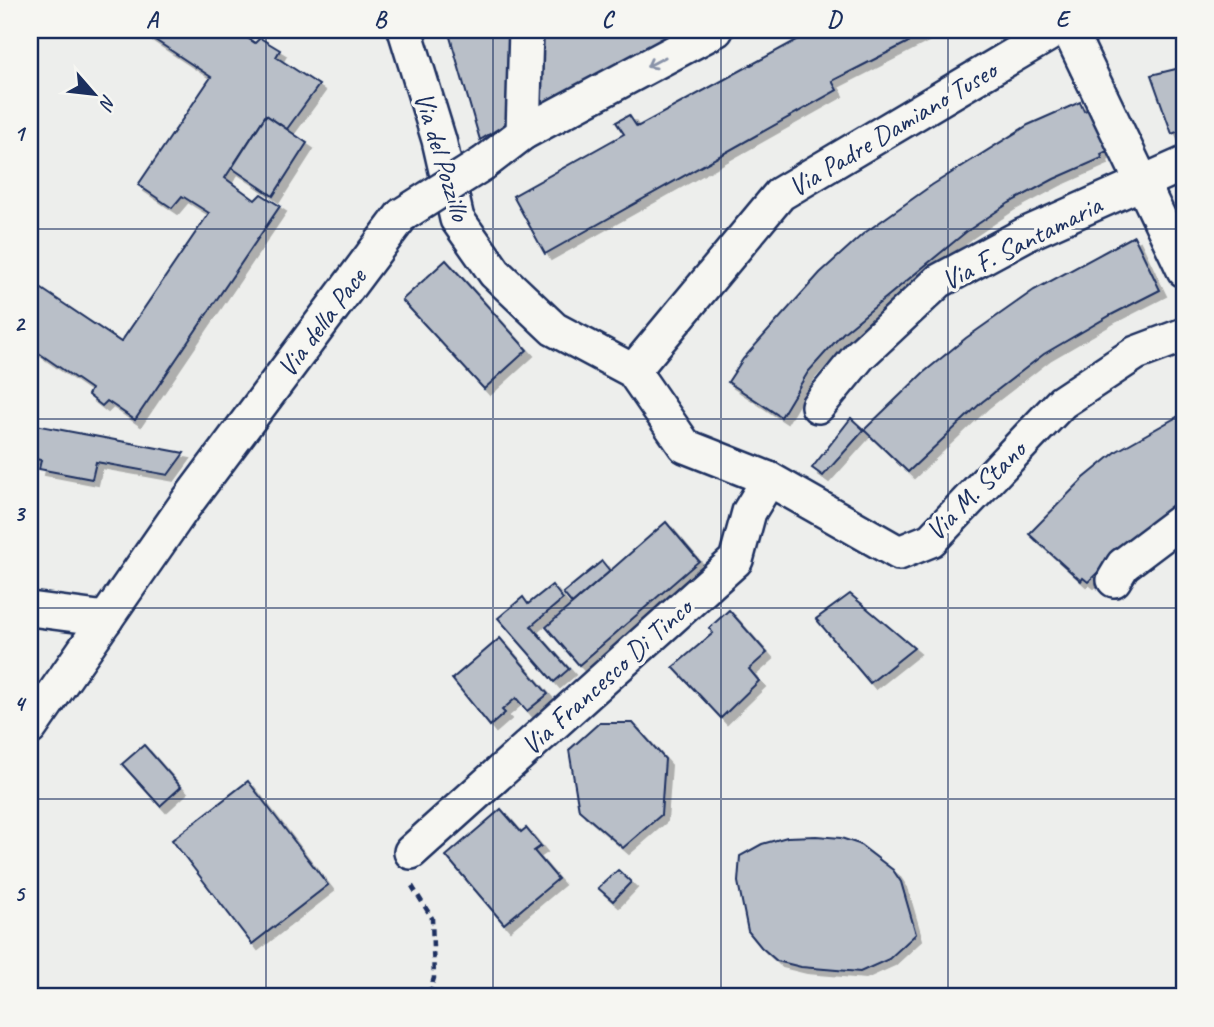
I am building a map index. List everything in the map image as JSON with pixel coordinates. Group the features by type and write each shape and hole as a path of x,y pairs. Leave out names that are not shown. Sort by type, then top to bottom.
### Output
{"street":[{"name":"Via del Pozzillo","path":"405,30 439,140 457,219 495,274 554,329 633,371"},
{"path":"523,133 526,30"},
{"name":"Via Padre Damiano Tuseo","path":"633,371 780,194 1056,30"},
{"path":"1069,30 1184,270"},
{"name":"Via della Pace","path":"30,728 185,505 401,215 485,163 523,133 703,34"},
{"name":"Via F. Santamaria","path":"818,406 860,355 939,281 1024,235 1184,164"},
{"name":"Via M. Stano","path":"633,371 685,446 769,479 898,553 931,540 1062,402 1136,353 1184,335"},
{"name":"Via Francesco Di Tinco","path":"411,852 736,560 749,512 769,479"},
{"path":"1114,580 1123,565 1184,519"},
{"path":"30,609 106,619"}],"path":[{"path":"411,852 406,875 432,918 434,978 428,997"}],"building":[{"path":"140,30 235,30 255,43 260,38 280,50 276,57 319,85 287,129 266,115 225,178 255,200 261,194 280,206 135,420 107,401 102,406 88,395 91,389 30,347 30,281 121,342 209,213 182,196 172,208 138,185 211,77"},
{"path":"448,30 510,30 509,122 480,140"},
{"path":"542,30 679,30 541,107"},
{"path":"803,30 932,30 832,81 837,90 545,254 513,196 624,134 616,122 629,115 637,127 806,35"},
{"path":"1184,67 1184,129 1172,134 1151,75"},
{"path":"1080,102 1084,111 1099,106 1119,145 1101,154 1102,158 1009,203 966,232 843,333 808,372 781,417 728,382 743,359 820,273 863,234 932,185 1028,125"},
{"path":"266,115 307,143 273,196 232,168"},
{"path":"1134,236 1160,290 1044,354 982,402 908,472 864,430 923,373 966,338 1034,290"},
{"path":"446,260 527,350 484,389 402,300"},
{"path":"1184,413 1184,498 1142,529 1088,582 1083,578 1081,581 1029,534 1084,478 1117,451"},
{"path":"851,418 864,430 823,476 812,468"},
{"path":"30,424 184,453 168,475 96,462 92,479 39,469 41,460 30,458"},
{"path":"666,522 699,561 579,665 546,627"},
{"path":"602,561 610,571 572,604 563,593"},
{"path":"552,585 563,599 531,626 569,669 554,682 498,618 523,597 528,604"},
{"path":"850,594 914,648 870,683 816,619"},
{"path":"729,610 767,653 749,669 759,681 721,718 673,667 713,633 709,628"},
{"path":"500,638 548,694 527,711 516,698 502,710 505,713 490,726 452,679"},
{"path":"599,723 633,723 665,759 661,815 623,848 579,810 569,750"},
{"path":"144,745 181,787 160,806 122,764"},
{"path":"248,781 328,885 252,944 172,840"},
{"path":"501,809 521,832 526,828 541,846 534,851 558,879 504,924 446,856"},
{"path":"787,837 841,838 859,844 893,870 901,882 916,934 889,959 860,972 801,967 777,961 748,931 738,882 740,856 762,844"},
{"path":"618,870 631,882 613,901 598,888"}]}
